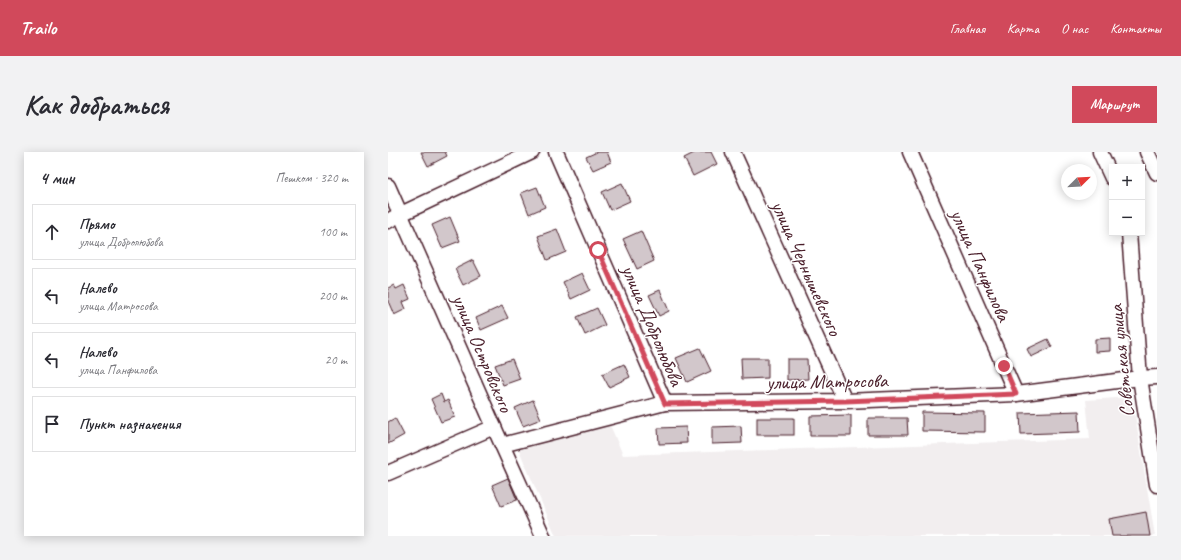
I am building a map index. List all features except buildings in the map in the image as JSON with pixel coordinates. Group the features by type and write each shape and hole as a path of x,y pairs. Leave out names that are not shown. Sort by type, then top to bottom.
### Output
{"street":[{"path":"388,221 532,152"},
{"name":"улица Добролюбова","path":"556,152 665,404"},
{"name":"улица Чернышевского","path":"733,152 845,401"},
{"name":"улица Панфилова","path":"910,152 1016,394"},
{"path":"1100,152 1109,172"},
{"path":"1147,152 1157,172"},
{"name":"улица Островского","path":"388,186 543,536"},
{"name":"Советская улица","path":"1129,236 1140,378 1157,484"},
{"name":"улица Матросова","path":"502,445 665,404 845,401 1016,394 1157,377"},
{"path":"388,473 494,427"}],"shaded area":[{"path":"1132,397 1155,536 556,536 519,450 610,425 623,455 1090,439 1086,400"}],"route":[{"path":"598,250 665,404 845,401 1016,394 1004,366"}]}
